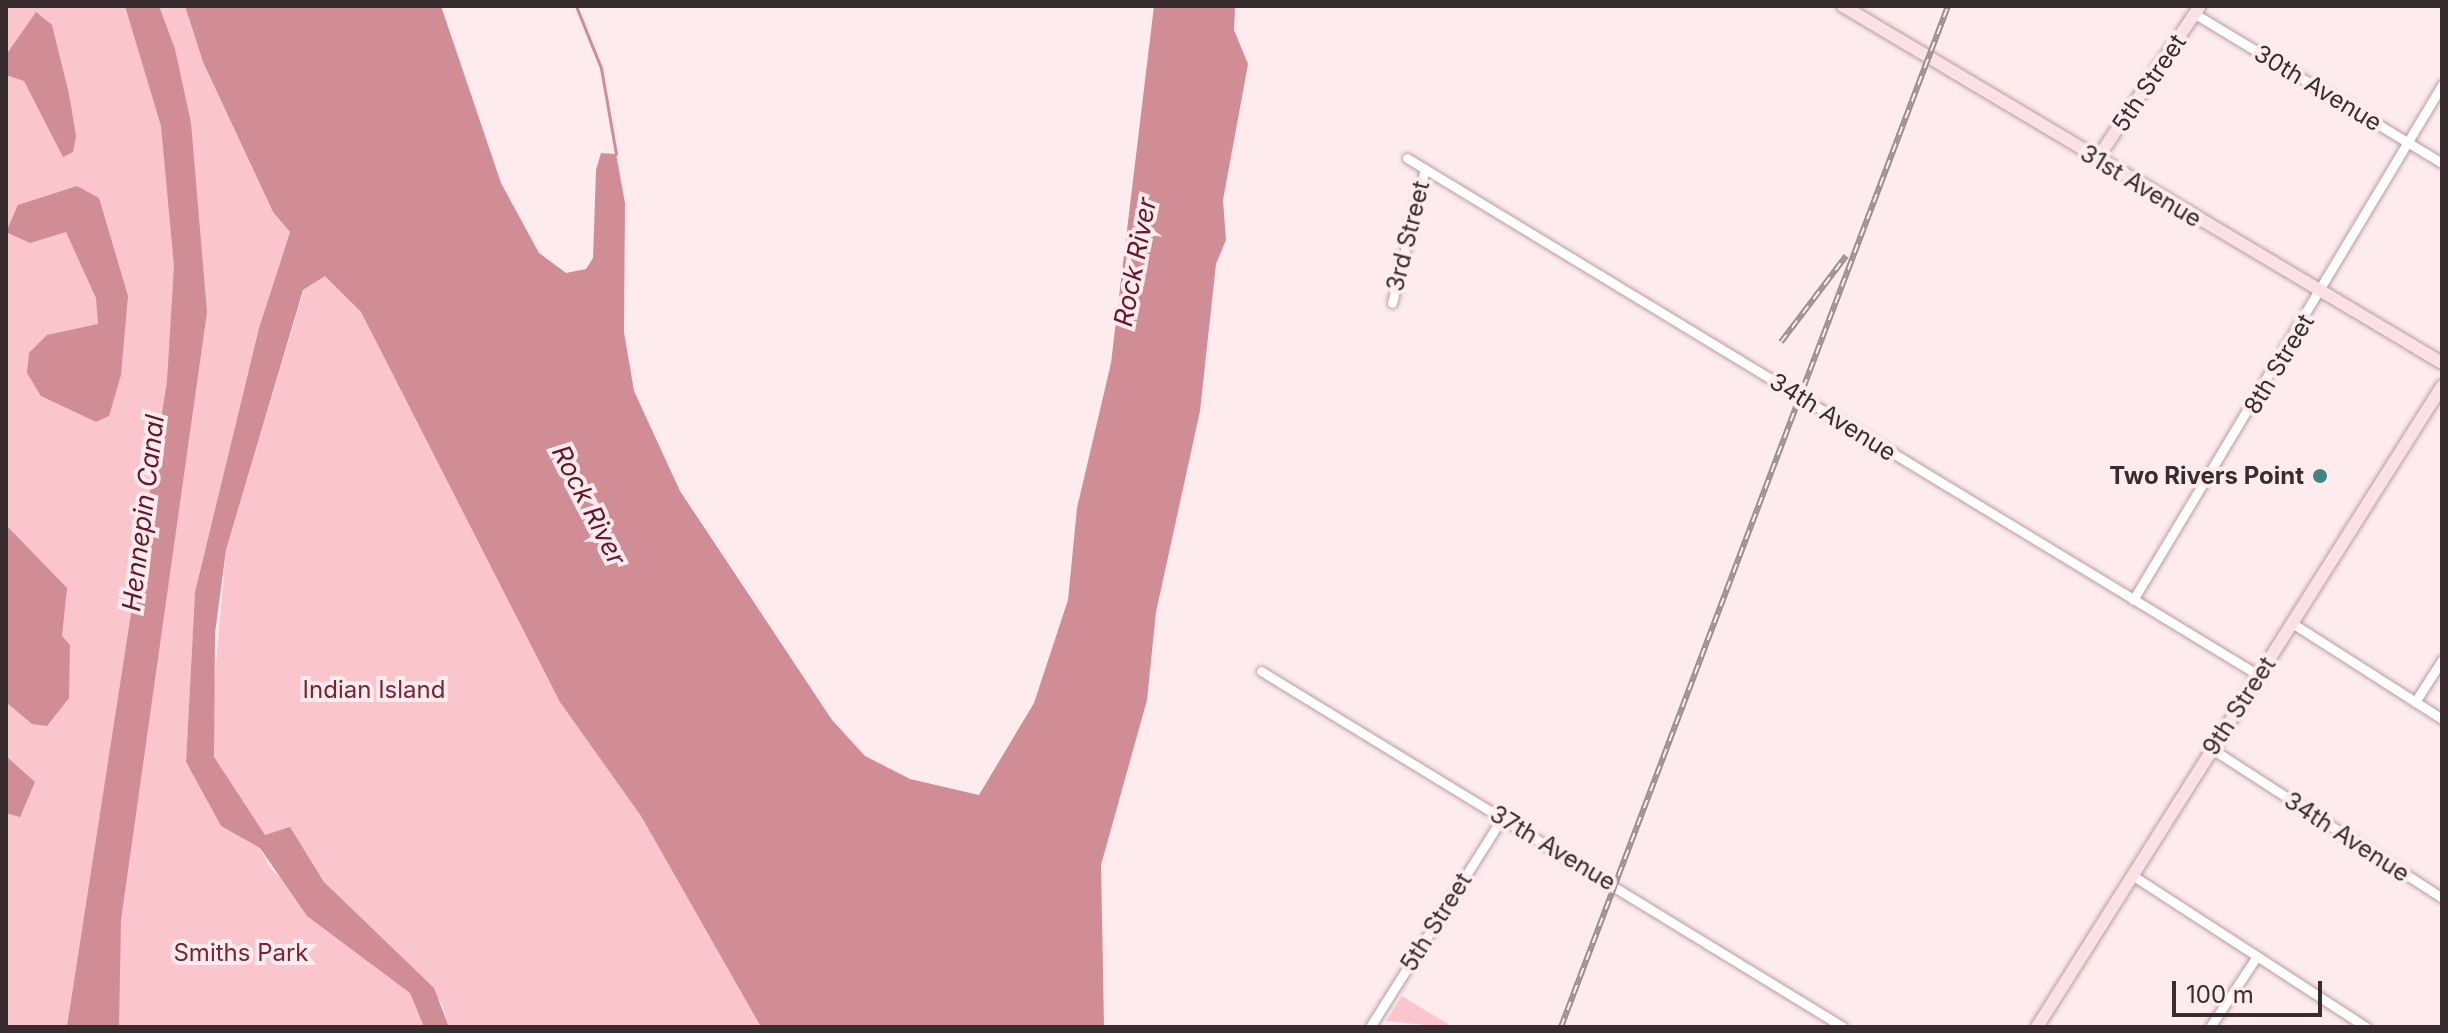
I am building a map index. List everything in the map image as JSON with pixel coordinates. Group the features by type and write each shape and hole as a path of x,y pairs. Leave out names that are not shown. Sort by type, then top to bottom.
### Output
{"street":[{"name":"31st Avenue","path":"1843,6 2442,363"},
{"name":"5th Street","path":"2097,159 2197,10"},
{"name":"30th Avenue","path":"2197,10 2442,163"},
{"name":"8th Street","path":"2133,600 2312,312 2318,290 2442,85"},
{"name":"34th Avenue","path":"1407,158 2260,676"},
{"name":"3rd Street","path":"1392,303 1425,169"},
{"name":"9th Street","path":"2037,1027 2442,386"},
{"path":"2292,623 2442,719"},
{"path":"2415,702 2442,660"},
{"name":"37th Avenue","path":"1261,671 1843,1027"},
{"name":"34th Avenue","path":"2212,749 2442,898"},
{"name":"5th Street","path":"1370,1027 1502,818"},
{"path":"2132,875 2366,1027"},
{"path":"2210,1027 2257,956"}],"green space":[{"name":"Smiths Park","path":"6,6 185,6 203,62 273,212 290,232 259,328 195,592 186,762 221,826 260,848 270,868 410,993 424,1027 6,1027"},
{"name":"Indian Island","path":"325,275 361,312 560,701 641,816 761,1027 449,1027 442,1003 324,882 290,828 265,835 234,796 214,757 212,710 226,550 304,290"},
{"path":"1402,996 1448,1024 1446,1027 1386,1021"}],"water":[{"path":"125,6 159,6 175,49 191,123 207,312 121,920 119,1027 67,1027 167,381 174,266 161,126"},
{"name":"Rock River","path":"185,6 441,6 501,183 539,253 566,273 586,269 593,258 596,170 601,153 616,154 625,203 624,332 634,391 680,491 832,720 865,756 910,779 979,795 1034,703 1068,600 1077,508 1111,363 1154,6 1235,6 1234,30 1248,64 1223,200 1226,240 1216,264 1200,411 1156,612 1147,700 1101,865 1104,1027 761,1027 641,816 560,702 361,312 325,276 303,290 226,550 215,633 214,757 265,835 290,827 324,882 434,988 449,1027 424,1027 410,993 307,916 260,848 221,826 186,762 195,592 259,328 290,232 273,212 203,62"},
{"path":"36,12 52,25 69,94 76,136 73,152 63,157 24,81 6,75 6,55"},
{"path":"77,186 99,198 128,296 121,375 109,416 96,422 41,396 27,373 29,353 47,335 98,324 96,298 66,232 30,243 6,232 18,205"},
{"path":"6,525 67,588 62,636 70,645 69,698 47,726 32,724 6,702"},
{"path":"6,756 35,782 20,817 6,813"}],"waterway":[{"path":"576,6 601,68 616,154"}],"railway":[{"path":"1561,1027 1948,6"},
{"path":"1781,342 1846,256"}],"place":[{"name":"Two Rivers Point","path":"2320,476"}],"water label":[{"name":"Hennepin Canal","path":"143,513"}]}
